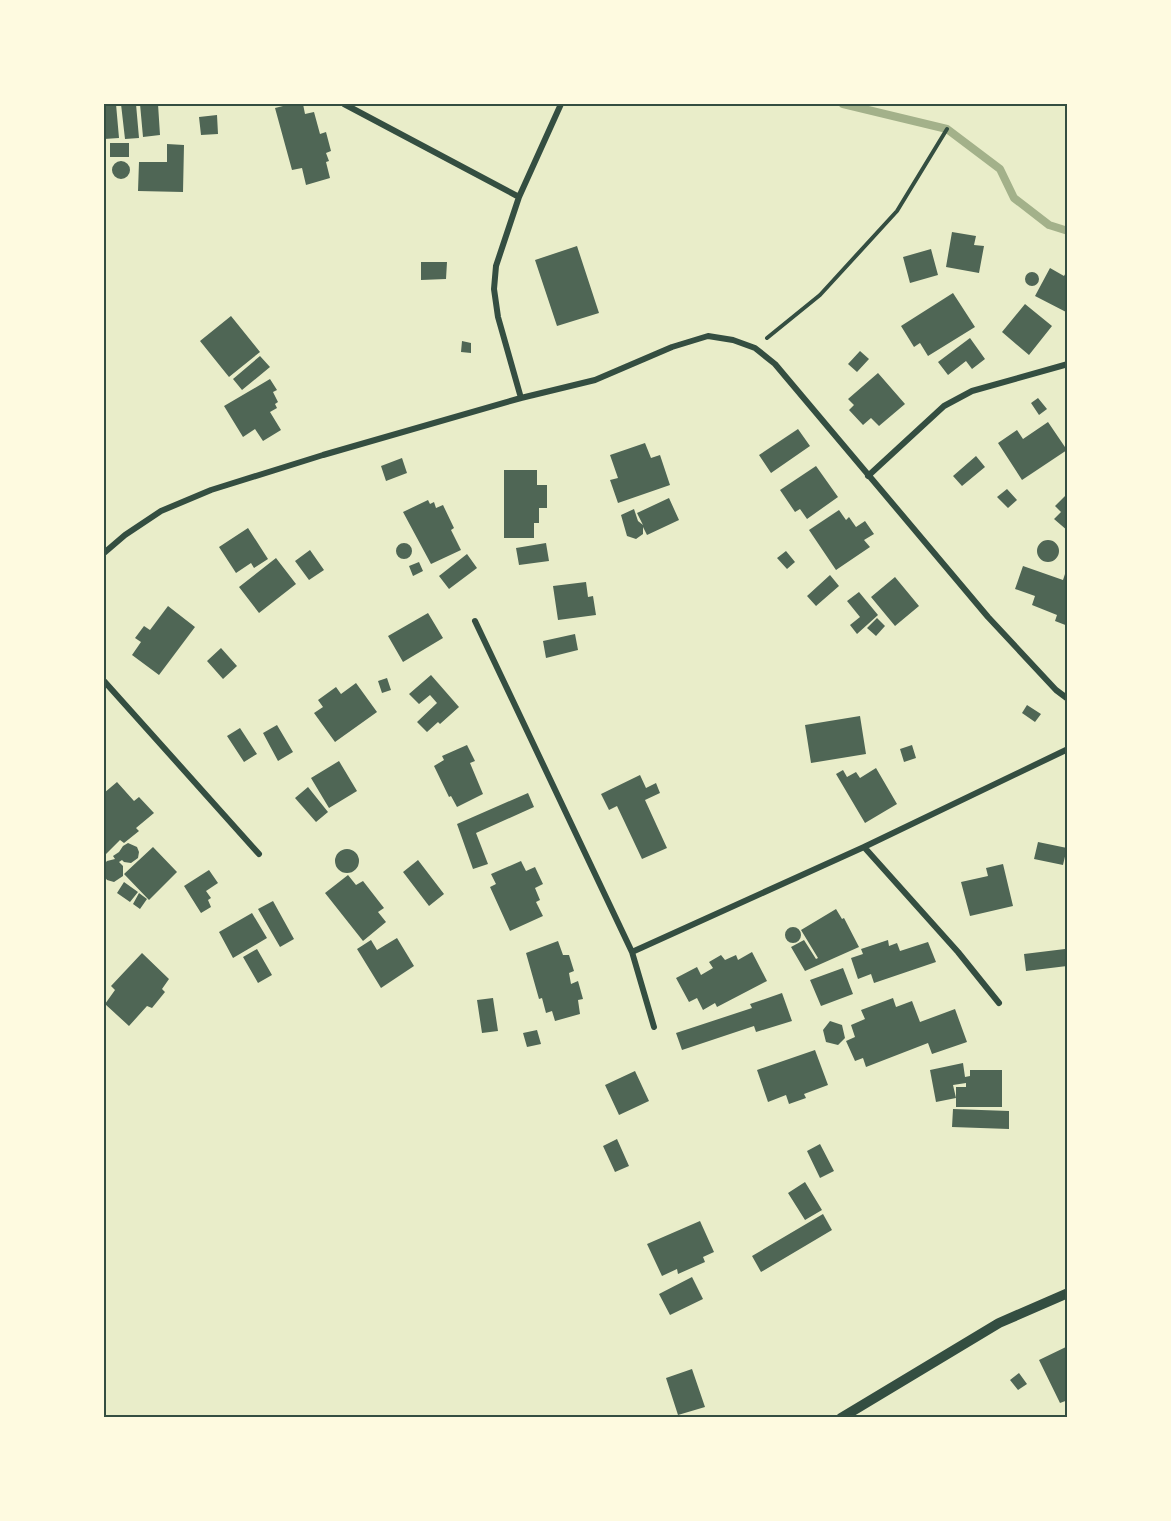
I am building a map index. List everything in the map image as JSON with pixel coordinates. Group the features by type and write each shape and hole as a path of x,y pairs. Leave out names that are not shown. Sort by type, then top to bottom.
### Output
{"street":[{"path":"344,104 519,197"},
{"path":"521,398 498,317 494,290 496,266 519,197 561,104"},
{"path":"104,553 125,535 161,511 212,490 323,455 521,398 595,380 672,347 708,336 733,340 755,348 775,364 988,617 1056,690 1068,699"},
{"path":"868,476 944,406 972,391 1068,364"},
{"path":"475,621 632,952 654,1027"},
{"path":"104,681 259,854"},
{"path":"632,952 864,847 1068,749"},
{"path":"864,847 958,952 999,1003"},
{"path":"841,1418 999,1323 1068,1293"}],"path":[{"path":"755,348 820,295 897,211 947,129"}],"building":[{"path":"104,104 116,104 119,138 104,139"},
{"path":"121,104 136,104 139,138 125,139"},
{"path":"140,104 158,104 160,135 143,137"},
{"path":"303,104 305,114 314,112 320,134 326,132 331,151 326,153 330,178 306,185 302,168 292,170 275,108"},
{"path":"217,115 218,134 201,135 199,117"},
{"path":"110,143 129,143 129,157 110,157"},
{"path":"167,144 184,145 183,192 138,191 139,162 167,162"},
{"path":"117,161 125,161 130,166 128,177 117,179 112,174 112,166"},
{"path":"952,232 976,236 974,245 984,246 979,273 946,267"},
{"path":"577,246 599,313 557,326 535,260"},
{"path":"931,249 938,275 910,283 903,257"},
{"path":"421,262 447,262 446,279 421,280"},
{"path":"1050,268 1064,276 1068,269 1068,313 1035,296"},
{"path":"1032,272 1037,274 1039,279 1037,284 1032,286 1027,284 1025,279 1027,274"},
{"path":"953,293 975,327 928,356 920,343 914,347 901,326"},
{"path":"1025,304 1052,326 1029,355 1002,332"},
{"path":"231,316 260,352 229,377 200,341"},
{"path":"970,338 985,359 972,369 966,361 948,375 938,362"},
{"path":"462,341 471,343 471,353 461,352"},
{"path":"860,351 869,359 857,372 848,364"},
{"path":"260,356 270,367 242,390 233,379"},
{"path":"878,373 905,404 879,426 871,418 863,425 849,410 854,405 848,399"},
{"path":"270,379 277,390 273,392 278,402 275,404 277,408 270,412 281,430 263,441 255,429 243,437 224,406"},
{"path":"1038,398 1047,409 1039,415 1031,403"},
{"path":"1048,422 1067,450 1022,480 998,443 1017,430 1023,439"},
{"path":"798,429 810,446 771,473 759,455"},
{"path":"645,443 651,458 660,455 670,485 618,503 610,480 618,478 610,455"},
{"path":"976,456 985,467 962,486 953,476"},
{"path":"402,458 407,473 386,481 381,466"},
{"path":"816,466 838,497 807,519 800,509 795,512 780,490"},
{"path":"504,470 537,470 537,485 547,485 547,508 539,508 539,523 534,523 534,538 504,538"},
{"path":"1007,489 1017,500 1008,508 997,497"},
{"path":"1068,493 1068,531 1054,519 1061,512 1055,506"},
{"path":"669,498 679,520 647,535 643,527 643,534 636,539 627,536 621,515 634,509 638,521 643,525 637,513"},
{"path":"428,500 430,504 434,502 436,508 443,505 454,528 451,530 461,550 431,564 403,512"},
{"path":"839,510 846,520 849,517 856,527 865,521 874,534 864,540 870,547 836,570 809,530"},
{"path":"248,528 268,559 254,568 251,563 236,573 219,547"},
{"path":"1048,540 1056,543 1059,551 1056,559 1048,562 1040,559 1037,551 1040,543"},
{"path":"401,543 407,543 412,551 410,557 401,559 396,554 396,548"},
{"path":"546,543 549,561 519,565 516,548"},
{"path":"310,550 324,570 309,580 295,561"},
{"path":"786,551 795,562 787,569 777,558"},
{"path":"467,554 477,568 449,589 439,576"},
{"path":"276,558 296,584 259,613 239,587"},
{"path":"419,562 423,571 413,576 409,566"},
{"path":"1023,566 1063,580 1065,574 1068,575 1068,626 1055,621 1057,615 1032,605 1035,596 1015,589"},
{"path":"830,575 839,586 816,606 807,596"},
{"path":"895,577 919,606 895,626 871,597"},
{"path":"586,582 588,597 593,596 596,615 558,620 553,586"},
{"path":"859,592 878,615 857,634 850,625 860,617 847,601"},
{"path":"168,606 195,627 159,675 132,655 141,642 135,638 144,626 150,630"},
{"path":"428,613 443,638 403,662 388,636"},
{"path":"877,618 885,626 876,636 867,628"},
{"path":"575,634 578,650 546,658 543,641"},
{"path":"221,648 237,666 223,679 207,661"},
{"path":"431,675 459,707 427,732 417,722 437,703 430,695 419,704 409,694"},
{"path":"387,678 391,690 382,693 378,681"},
{"path":"356,683 377,712 335,742 314,713 323,707 318,700 336,687 341,694"},
{"path":"1027,705 1041,714 1035,722 1022,713"},
{"path":"860,716 866,754 811,763 805,725"},
{"path":"277,725 293,752 278,761 263,733"},
{"path":"240,728 257,754 244,762 227,736"},
{"path":"467,745 475,761 470,763 483,794 457,807 451,796 449,797 434,766 444,760 442,756"},
{"path":"912,745 916,758 904,762 900,749"},
{"path":"339,761 357,791 329,808 311,778"},
{"path":"876,768 897,804 865,823 836,774 843,770 847,777 856,772 860,778"},
{"path":"640,775 646,788 656,783 660,793 645,800 667,848 642,859 617,806 609,810 601,794"},
{"path":"117,782 134,801 139,797 154,813 136,828 139,831 124,843 120,840 105,855 104,793"},
{"path":"308,787 328,812 316,822 295,798"},
{"path":"528,793 534,807 476,833 488,864 473,869 457,824"},
{"path":"1038,842 1067,848 1063,865 1034,859"},
{"path":"128,843 137,847 138,858 131,863 122,860 119,862 123,866 123,876 114,882 107,880 104,876 104,864 115,859 113,856"},
{"path":"153,847 177,872 149,900 124,874"},
{"path":"347,849 352,850 358,856 358,866 352,872 347,873 342,872 336,866 335,861 336,856 342,850"},
{"path":"418,860 444,894 429,906 403,872"},
{"path":"521,861 526,871 535,867 543,884 535,888 540,900 536,902 543,916 510,931 490,887 496,884 491,874"},
{"path":"1003,864 1013,906 970,916 961,882 988,876 986,868"},
{"path":"209,870 218,883 206,891 211,898 208,900 211,907 201,913 184,886"},
{"path":"348,875 356,885 363,881 384,908 378,912 386,922 363,941 325,893"},
{"path":"124,882 138,892 130,902 117,893"},
{"path":"139,893 147,899 140,909 133,904"},
{"path":"273,901 294,939 280,947 258,909"},
{"path":"836,909 842,919 844,918 859,947 805,971 791,947 804,940 816,959 818,958 801,930"},
{"path":"252,913 267,938 233,958 219,932"},
{"path":"793,927 801,935 793,943 785,935"},
{"path":"397,938 414,966 381,988 357,949 371,940 377,950"},
{"path":"888,940 889,946 897,943 900,951 928,942 936,962 874,983 871,974 858,979 851,958 863,954 861,949"},
{"path":"558,941 563,955 569,955 574,971 569,973 571,984 578,981 583,999 578,1000 580,1014 555,1021 552,1011 546,1013 542,998 539,999 526,953"},
{"path":"257,949 272,975 258,983 243,957"},
{"path":"1065,949 1067,966 1026,971 1024,954"},
{"path":"752,952 767,981 717,1007 715,1003 703,1010 697,998 689,1002 676,978 697,967 701,975 713,968 709,962 721,955 725,960 736,955 738,960"},
{"path":"142,953 169,979 162,989 165,992 152,1008 147,1006 129,1026 105,1004 115,990 111,986"},
{"path":"843,968 853,994 821,1006 810,980"},
{"path":"782,993 792,1021 756,1032 754,1026 682,1050 676,1033 752,1008 750,1004"},
{"path":"493,998 498,1031 482,1033 477,1000"},
{"path":"893,998 896,1007 912,1001 920,1022 955,1009 967,1042 932,1054 928,1043 866,1067 863,1058 855,1061 846,1041 855,1037 851,1025 865,1019 861,1010"},
{"path":"830,1021 842,1025 845,1038 838,1045 826,1042 823,1030"},
{"path":"537,1030 541,1044 527,1047 523,1033"},
{"path":"815,1050 828,1085 804,1094 806,1098 789,1104 786,1095 768,1102 757,1070"},
{"path":"963,1063 965,1077 970,1076 970,1070 1002,1070 1002,1107 956,1107 956,1098 936,1102 930,1070","holes":["966,1083 966,1087 956,1087 956,1098 953,1085"]},
{"path":"635,1071 649,1101 619,1115 605,1085"},
{"path":"953,1109 1009,1111 1009,1129 952,1127"},
{"path":"617,1139 629,1166 615,1172 603,1146"},
{"path":"820,1144 834,1171 820,1178 807,1151"},
{"path":"805,1182 822,1210 805,1220 788,1193"},
{"path":"823,1214 832,1230 761,1272 752,1256"},
{"path":"700,1221 714,1252 703,1257 705,1262 678,1274 677,1269 662,1276 647,1244"},
{"path":"692,1277 703,1299 670,1315 659,1294"},
{"path":"1068,1346 1068,1400 1060,1403 1039,1360"},
{"path":"692,1369 705,1407 678,1415 666,1378"},
{"path":"1019,1373 1027,1384 1018,1390 1010,1380"}],"waterway":[{"path":"843,104 947,129 1000,169 1014,198 1049,225 1068,231"}]}
